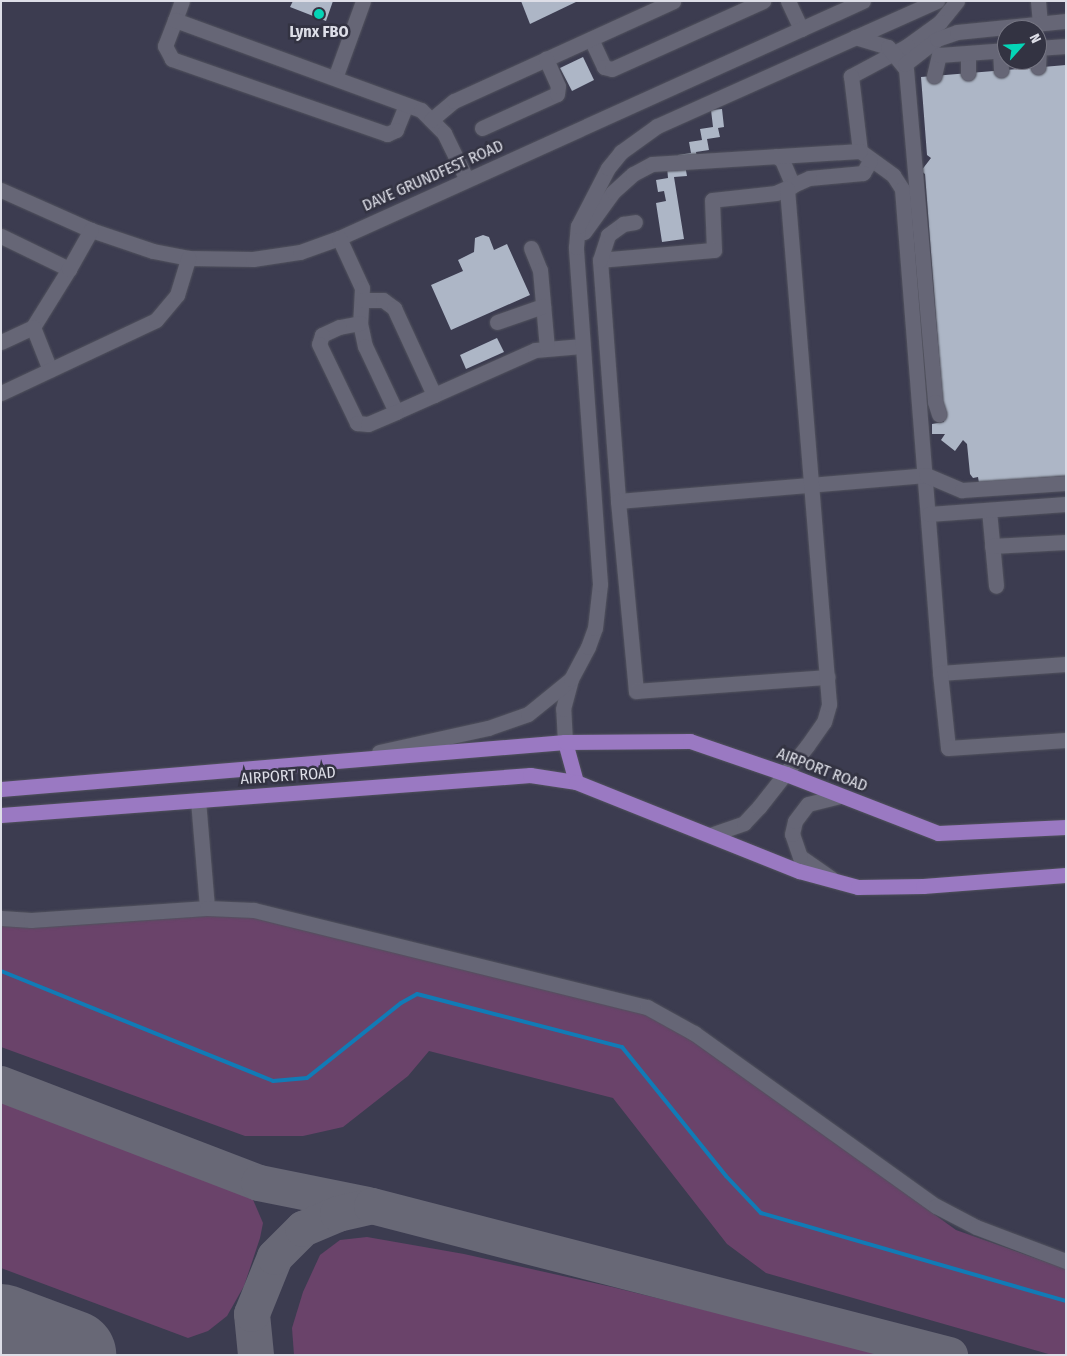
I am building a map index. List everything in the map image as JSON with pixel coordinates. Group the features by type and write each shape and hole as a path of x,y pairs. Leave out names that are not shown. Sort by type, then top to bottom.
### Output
{"main road":[{"name":"AIRPORT ROAD","path":"1,789 327,764 565,742 690,742 786,774 938,833 1066,827"},
{"path":"565,742 576,782"},
{"name":"AIRPORT ROAD","path":"1,815 530,775 576,782 800,872 837,883 879,888 1066,875"}],"street":[{"path":"182,1 165,46 172,60 387,134 396,130 406,104"},
{"path":"335,78 363,1"},
{"path":"431,120 454,101 673,1"},
{"path":"591,39 604,67 612,69 763,1"},
{"path":"788,1 801,29"},
{"name":"DAVE GRUNDFEST ROAD","path":"1,190 91,230 153,251 188,258 253,259 300,252 339,238 863,1"},
{"path":"565,742 563,709 571,679 595,628 600,584 576,247 578,226 598,185 621,152 657,126 937,1"},
{"path":"600,260 714,250 712,200 790,187 809,178 863,173 865,156 851,76 895,53 940,22 958,1"},
{"path":"1038,1 1052,21"},
{"path":"1049,1 1052,21"},
{"path":"175,20 421,110 444,132 467,180"},
{"path":"905,64 937,39 957,32 1052,21"},
{"path":"855,37 880,43 895,53 905,64 910,89 934,402 939,414"},
{"path":"1047,47 1066,46"},
{"path":"934,76 939,55 997,51"},
{"path":"968,53 968,73"},
{"path":"482,128 558,94 558,86 546,59"},
{"path":"576,247 589,223 613,192 643,168 679,160 776,156 865,156 892,175 902,189 926,475 940,673 948,748 1066,740"},
{"path":"710,835 744,823 786,774 824,722 829,704 790,187 782,160 776,156"},
{"path":"635,222 623,224 608,235 600,260 618,501 636,691 827,677"},
{"path":"1,342 32,327 91,230"},
{"path":"1,236 69,268"},
{"path":"339,238 362,288 363,300 360,323 366,346 396,412"},
{"path":"531,248 540,270 547,348"},
{"path":"1,393 156,320 177,295 188,258"},
{"path":"363,300 383,300 394,308 434,395"},
{"path":"497,322 543,306"},
{"path":"360,323 339,327 322,335 319,344 354,420 368,424 535,350 582,346"},
{"path":"32,327 50,370"},
{"path":"618,501 926,475 962,490 1066,483"},
{"path":"929,514 1066,504"},
{"path":"989,510 996,586"},
{"path":"992,546 1066,542"},
{"path":"940,673 1066,664"},
{"path":"327,764 507,723 540,706 571,679"},
{"path":"837,883 800,857 792,834 795,820 808,804 841,796"},
{"path":"198,800 207,908"},
{"path":"1,918 31,920 207,908 254,910 647,1007 694,1033 936,1206 976,1227 1066,1261"}],"shaded area":[{"path":"1,1 1066,1 1066,1355 1,1355"},
{"path":"236,914 285,923 595,997 657,1018 697,1043 956,1230 1066,1269 1066,1355 1052,1355 766,1273 727,1244 613,1098 429,1051 408,1076 343,1127 303,1136 245,1136 1,1047 1,924 31,928"},
{"path":"1,1097 236,1184 251,1195 263,1223 244,1286 227,1316 208,1331 188,1338 1,1268"},
{"path":"367,1237 464,1254 612,1287 887,1355 294,1355 292,1328 303,1292 320,1255 340,1240"}],"building":[{"name":"Lynx FBO","path":"293,1 333,1 326,21 290,7"},
{"path":"521,1 578,1 530,24"},
{"path":"583,57 594,80 572,91 560,68"},
{"path":"1066,65 1066,476 979,483 978,477 973,478 970,474 967,444 963,440 955,451 941,440 945,434 932,434 932,424 944,422 925,174 921,171 931,158 927,155 921,77 1006,70 1047,70 1047,67"},
{"path":"722,109 724,127 718,128 720,137 707,139 709,150 696,152 698,163 685,165 687,176 674,177 684,239 662,242 656,203 666,201 664,191 658,192 656,180 668,178 667,167 680,165 678,155 691,153 689,142 702,140 700,129 713,127 711,110"},
{"path":"483,235 489,237 494,250 507,244 530,295 451,330 431,285 463,271 458,260 474,252 475,238"},
{"path":"497,338 504,352 466,369 460,355"}],"waterway":[{"path":"1,971 273,1081 307,1078 401,1003 417,994 622,1047 726,1176 761,1213 1066,1301"}],"taxiway":[{"path":"1,1084 259,1183 368,1205"},
{"path":"256,1355 252,1314 275,1257 303,1229 338,1214 372,1206 950,1355"}],"runway":[{"path":"1,1329 71,1355"}],"place":[{"name":"Lynx FBO","path":"319,14"}]}
